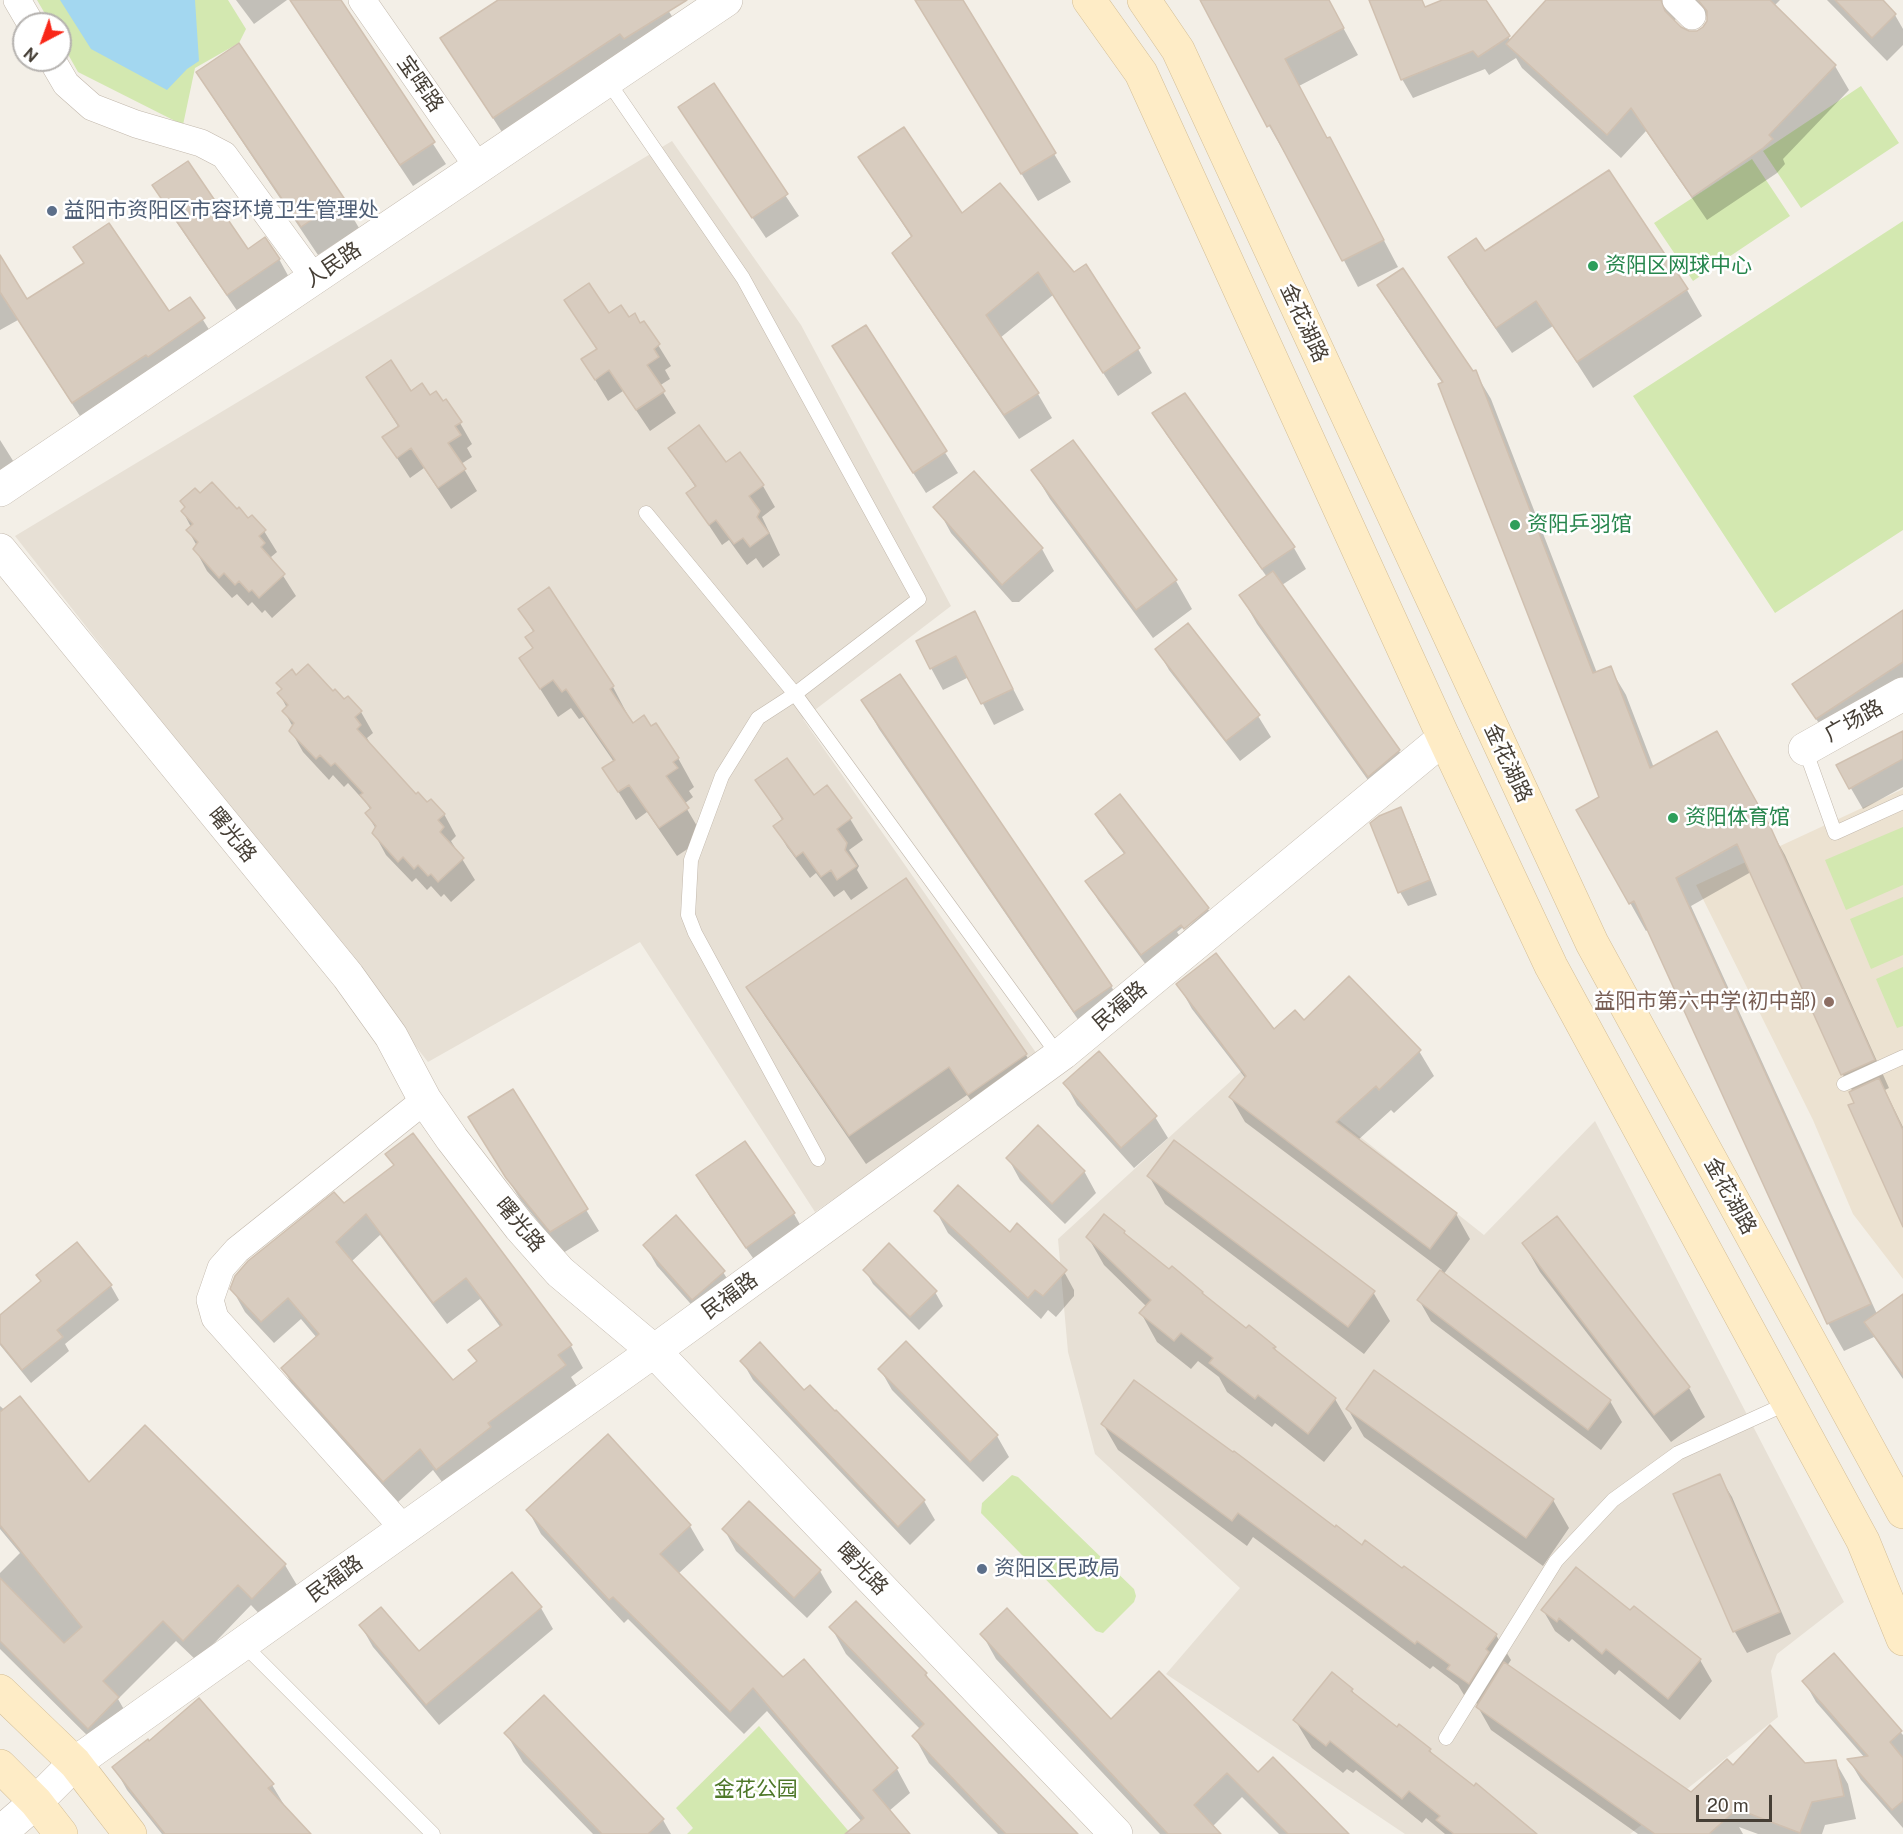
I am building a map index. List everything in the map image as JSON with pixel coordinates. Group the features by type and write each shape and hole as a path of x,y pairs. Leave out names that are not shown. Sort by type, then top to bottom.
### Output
{"main road":[{"path":"1089,0 1141,73 1444,738 1551,966 1863,1541 1903,1639"},
{"name":"金花湖路","path":"1144,0 1178,50 1592,943 1903,1512"},
{"path":"0,1691 75,1763 130,1834"},
{"path":"0,1766 36,1802 61,1834"}],"street":[{"name":"宝晖路","path":"362,0 478,167"},
{"name":"人民路","path":"0,490 726,0"},
{"path":"59,72 66,84 92,107 136,124 201,143 224,154 314,278"},
{"name":"曙光路","path":"0,550 348,976 391,1036 425,1100 520,1227 560,1272 654,1351 1116,1834"},
{"name":"广场路","path":"1804,749 1903,694"},
{"name":"民福路","path":"0,1833 36,1802 75,1763 654,1351 1059,1056 1444,738"},
{"path":"404,1529 215,1318 210,1299 221,1268 237,1250 425,1100"}],"lane":[{"path":"607,80 743,279 919,599 795,694 758,718 722,776 691,860 688,915 695,933 818,1159"},
{"path":"646,513 795,694 1059,1056"},
{"path":"1804,749 1835,833 1903,802"},
{"path":"1844,1084 1903,1057"},
{"path":"1446,1738 1556,1561 1613,1500 1678,1453 1788,1402"},
{"path":"243,1644 433,1834"}],"shaded area":[{"path":"672,141 801,325 951,606 803,719 1039,1057 815,1212 640,942 428,1062 15,536"},
{"name":"益阳市第六中学(初中部)","path":"1903,789 1903,1279 1853,1214 1813,1120 1696,885"},
{"path":"1258,1056 1484,1235 1595,1121 1844,1602 1777,1654 1771,1671 1778,1717 1630,1834 1405,1834 1166,1674 1240,1588 1095,1454 1068,1352 1058,1239"}],"green space":[{"path":"37,0 228,0 246,29 239,43 195,68 183,125 78,72 72,61 72,12 44,12"},
{"path":"1861,86 1899,143 1801,208 1763,151"},
{"path":"1752,159 1790,216 1693,281 1654,223"},
{"path":"1903,221 1903,530 1775,613 1633,396"},
{"path":"1903,827 1903,885 1846,910 1825,860"},
{"path":"1903,897 1903,955 1871,969 1850,919"},
{"path":"1903,967 1903,1026 1897,1028 1876,979"},
{"path":"1012,1475 1018,1477 1134,1589 1136,1596 1134,1602 1103,1633 1096,1631 981,1513 982,1503"},
{"name":"金花公园","path":"759,1726 851,1834 687,1834 693,1828 676,1808"}],"water":[{"path":"60,0 195,0 199,61 187,69 167,90 91,49 72,19 72,12 68,12"}],"building":[{"path":"290,0 341,0 435,142 400,165"},
{"path":"498,0 687,0 624,39 620,34 493,118 440,38"},
{"path":"915,0 963,0 1056,153 1021,174"},
{"path":"1200,0 1329,0 1344,28 1285,59 1327,138 1330,137 1384,240 1342,261 1270,125 1267,127"},
{"path":"1369,0 1422,0 1425,7 1442,0 1486,0 1510,36 1478,57 1473,51 1401,80"},
{"path":"1546,0 1661,0 1665,11 1681,27 1689,31 1697,31 1707,21 1707,11 1698,0 1770,0 1836,65 1769,135 1773,139 1692,197 1631,108 1607,135 1506,44"},
{"path":"1835,0 1883,0 1896,14 1872,38"},
{"path":"239,43 344,198 301,227 196,72"},
{"path":"714,83 788,194 752,218 678,107"},
{"path":"904,127 962,213 1000,183 1074,272 1086,264 1140,348 1103,373 1038,272 986,315 1039,393 1004,415 892,253 912,236 858,157"},
{"path":"188,161 248,249 265,237 280,259 227,295 152,185"},
{"name":"资阳区网球中心","path":"1609,170 1688,289 1577,362 1536,301 1496,328 1448,257 1476,238 1485,251"},
{"path":"109,223 169,311 190,297 205,318 148,357 146,355 72,403 0,292 0,255 27,299 84,263 73,247"},
{"path":"1403,268 1473,371 1476,370 1593,673 1611,666 1650,768 1717,731 1770,826 1875,1060 1841,1075 1737,844 1676,878 1871,1304 1827,1324 1634,901 1629,904 1576,810 1599,797 1438,384 1443,382 1377,285"},
{"path":"589,283 609,313 621,305 629,317 635,313 640,323 644,321 660,344 654,349 659,357 647,365 665,391 636,410 609,370 595,380 581,359 597,349 564,300"},
{"path":"866,325 947,451 913,473 832,346"},
{"path":"391,360 411,391 422,383 430,395 436,391 443,401 446,399 462,422 455,426 461,435 448,443 466,469 438,488 411,448 397,458 382,437 399,426 366,377"},
{"path":"1185,393 1295,547 1262,569 1152,413"},
{"path":"699,425 726,462 740,452 764,485 749,496 760,511 757,517 769,533 750,547 743,538 734,544 716,520 709,525 686,493 696,486 668,448"},
{"path":"1073,440 1177,580 1136,610 1031,470"},
{"path":"974,471 1043,548 1002,585 933,507"},
{"path":"212,482 237,509 239,507 248,518 252,515 266,530 259,536 265,543 261,547 285,574 259,598 252,590 249,592 239,581 235,585 224,573 219,578 193,549 198,542 186,530 193,524 181,511 185,507 180,501 195,488 200,493"},
{"path":"1273,571 1400,750 1368,777 1239,595"},
{"path":"549,587 614,686 610,689 633,723 644,715 651,726 656,723 679,758 673,762 678,768 666,776 689,808 659,828 629,785 618,792 602,768 615,760 566,689 562,692 553,680 540,689 519,658 533,648 525,637 534,631 518,609"},
{"path":"1903,610 1903,662 1816,719 1792,684"},
{"path":"975,611 1013,689 981,704 956,656 930,669 916,641"},
{"path":"1188,623 1260,715 1226,741 1155,649"},
{"path":"308,664 333,691 335,689 344,699 348,696 362,711 355,717 361,725 357,729 416,794 418,792 427,802 431,799 445,814 438,820 444,827 440,832 464,858 438,882 431,874 428,876 418,865 414,869 403,857 398,862 372,833 376,826 365,813 371,808 360,795 363,793 335,763 331,766 320,755 316,759 289,731 294,723 282,711 288,705 277,693 282,689 276,683 292,669 296,675"},
{"path":"900,674 1112,986 1074,1012 861,700"},
{"path":"1903,731 1903,759 1849,789 1836,765"},
{"path":"787,758 814,795 827,785 852,818 837,829 847,843 845,850 857,866 837,880 831,870 821,877 803,852 796,857 773,826 783,819 755,780"},
{"path":"1120,794 1209,908 1184,929 1181,925 1141,955 1085,881 1125,853 1095,814"},
{"path":"1401,807 1430,880 1398,893 1370,823 1379,816"},
{"path":"906,878 1027,1054 968,1095 949,1067 849,1136 746,987"},
{"path":"1216,953 1274,1029 1295,1010 1304,1020 1349,976 1421,1050 1379,1090 1376,1086 1336,1122 1457,1213 1430,1249 1229,1097 1246,1076 1176,984"},
{"path":"1099,1051 1157,1116 1121,1148 1063,1083"},
{"path":"1879,1078 1903,1130 1903,1227 1848,1105 1854,1103 1849,1092"},
{"path":"513,1089 588,1209 550,1232 506,1178 468,1117"},
{"path":"1038,1125 1085,1171 1052,1204 1006,1158"},
{"path":"413,1133 572,1345 558,1355 566,1365 488,1423 491,1427 436,1470 420,1449 383,1482 281,1368 319,1334 288,1298 261,1322 230,1289 235,1276 248,1261 334,1192 344,1203 394,1165 385,1154","holes":["366,1214 433,1303 466,1278 502,1325 468,1350 477,1361 453,1380 336,1242"]},
{"path":"1174,1140 1375,1291 1348,1327 1147,1176"},
{"path":"745,1141 795,1213 746,1248 696,1175"},
{"path":"958,1185 1010,1232 1017,1223 1067,1270 1043,1296 1035,1290 1028,1298 934,1211"},
{"path":"1104,1214 1125,1231 1124,1233 1169,1269 1172,1266 1246,1328 1249,1325 1276,1347 1273,1348 1336,1398 1308,1434 1258,1395 1255,1399 1209,1363 1213,1358 1181,1333 1174,1341 1139,1313 1151,1300 1086,1237"},
{"path":"676,1215 725,1271 692,1300 643,1245"},
{"path":"1557,1216 1690,1387 1654,1415 1522,1243"},
{"path":"77,1242 112,1285 57,1330 63,1337 22,1370 0,1343 0,1315 41,1281 36,1275"},
{"path":"889,1243 937,1291 910,1317 863,1270"},
{"path":"1440,1270 1611,1400 1588,1430 1417,1300"},
{"path":"1903,1294 1903,1375 1864,1322"},
{"path":"906,1341 998,1435 970,1462 878,1369"},
{"path":"760,1342 804,1390 810,1385 925,1500 898,1527 740,1361"},
{"path":"1374,1370 1554,1499 1526,1538 1346,1409"},
{"path":"1134,1380 1335,1527 1336,1525 1362,1545 1365,1540 1497,1634 1486,1649 1489,1652 1469,1684 1447,1669 1450,1665 1417,1641 1415,1644 1238,1513 1232,1521 1101,1424"},
{"path":"20,1396 89,1482 145,1425 286,1564 252,1599 238,1585 183,1641 163,1621 103,1681 119,1697 88,1729 0,1641 0,1578 64,1643 82,1627 0,1525 0,1412"},
{"path":"608,1434 691,1525 660,1554 783,1677 804,1659 898,1768 873,1790 910,1834 845,1834 864,1818 753,1688 730,1712 613,1597 609,1600 526,1510"},
{"path":"1720,1474 1780,1612 1733,1632 1673,1494"},
{"path":"749,1501 821,1570 794,1598 722,1529"},
{"path":"1576,1567 1630,1610 1634,1606 1701,1659 1668,1699 1606,1649 1602,1654 1559,1618 1557,1622 1541,1610"},
{"path":"512,1572 542,1607 426,1705 359,1625 381,1607 419,1651"},
{"path":"856,1601 1078,1834 1006,1834 912,1736 924,1724 829,1627"},
{"path":"1007,1608 1111,1719 1159,1671 1258,1772 1273,1757 1349,1834 1288,1834 1227,1773 1194,1805 1221,1834 1168,1834 980,1634"},
{"path":"1834,1653 1902,1731 1890,1742 1903,1758 1903,1801 1892,1810 1847,1759 1868,1756 1802,1681"},
{"path":"1504,1662 1691,1792 1727,1759 1733,1765 1770,1725 1805,1763 1836,1760 1844,1796 1812,1802 1800,1833 1737,1809 1709,1834 1655,1834 1476,1707"},
{"path":"1332,1672 1353,1689 1351,1691 1397,1727 1399,1724 1474,1786 1476,1783 1537,1834 1454,1834 1436,1820 1440,1816 1409,1791 1402,1799 1330,1741 1326,1746 1293,1720"},
{"path":"544,1695 664,1819 648,1834 602,1834 504,1733"},
{"path":"199,1698 274,1784 268,1788 311,1834 165,1834 112,1767 148,1739 149,1741"}],"place":[{"name":"益阳市资阳区市容环境卫生管理处","path":"52,211"},
{"name":"资阳区网球中心","path":"1593,266"},
{"name":"资阳乒羽馆","path":"1515,525"},
{"name":"资阳体育馆","path":"1673,818"},
{"name":"益阳市第六中学(初中部)","path":"1829,1002"},
{"name":"资阳区民政局","path":"982,1569"}]}
